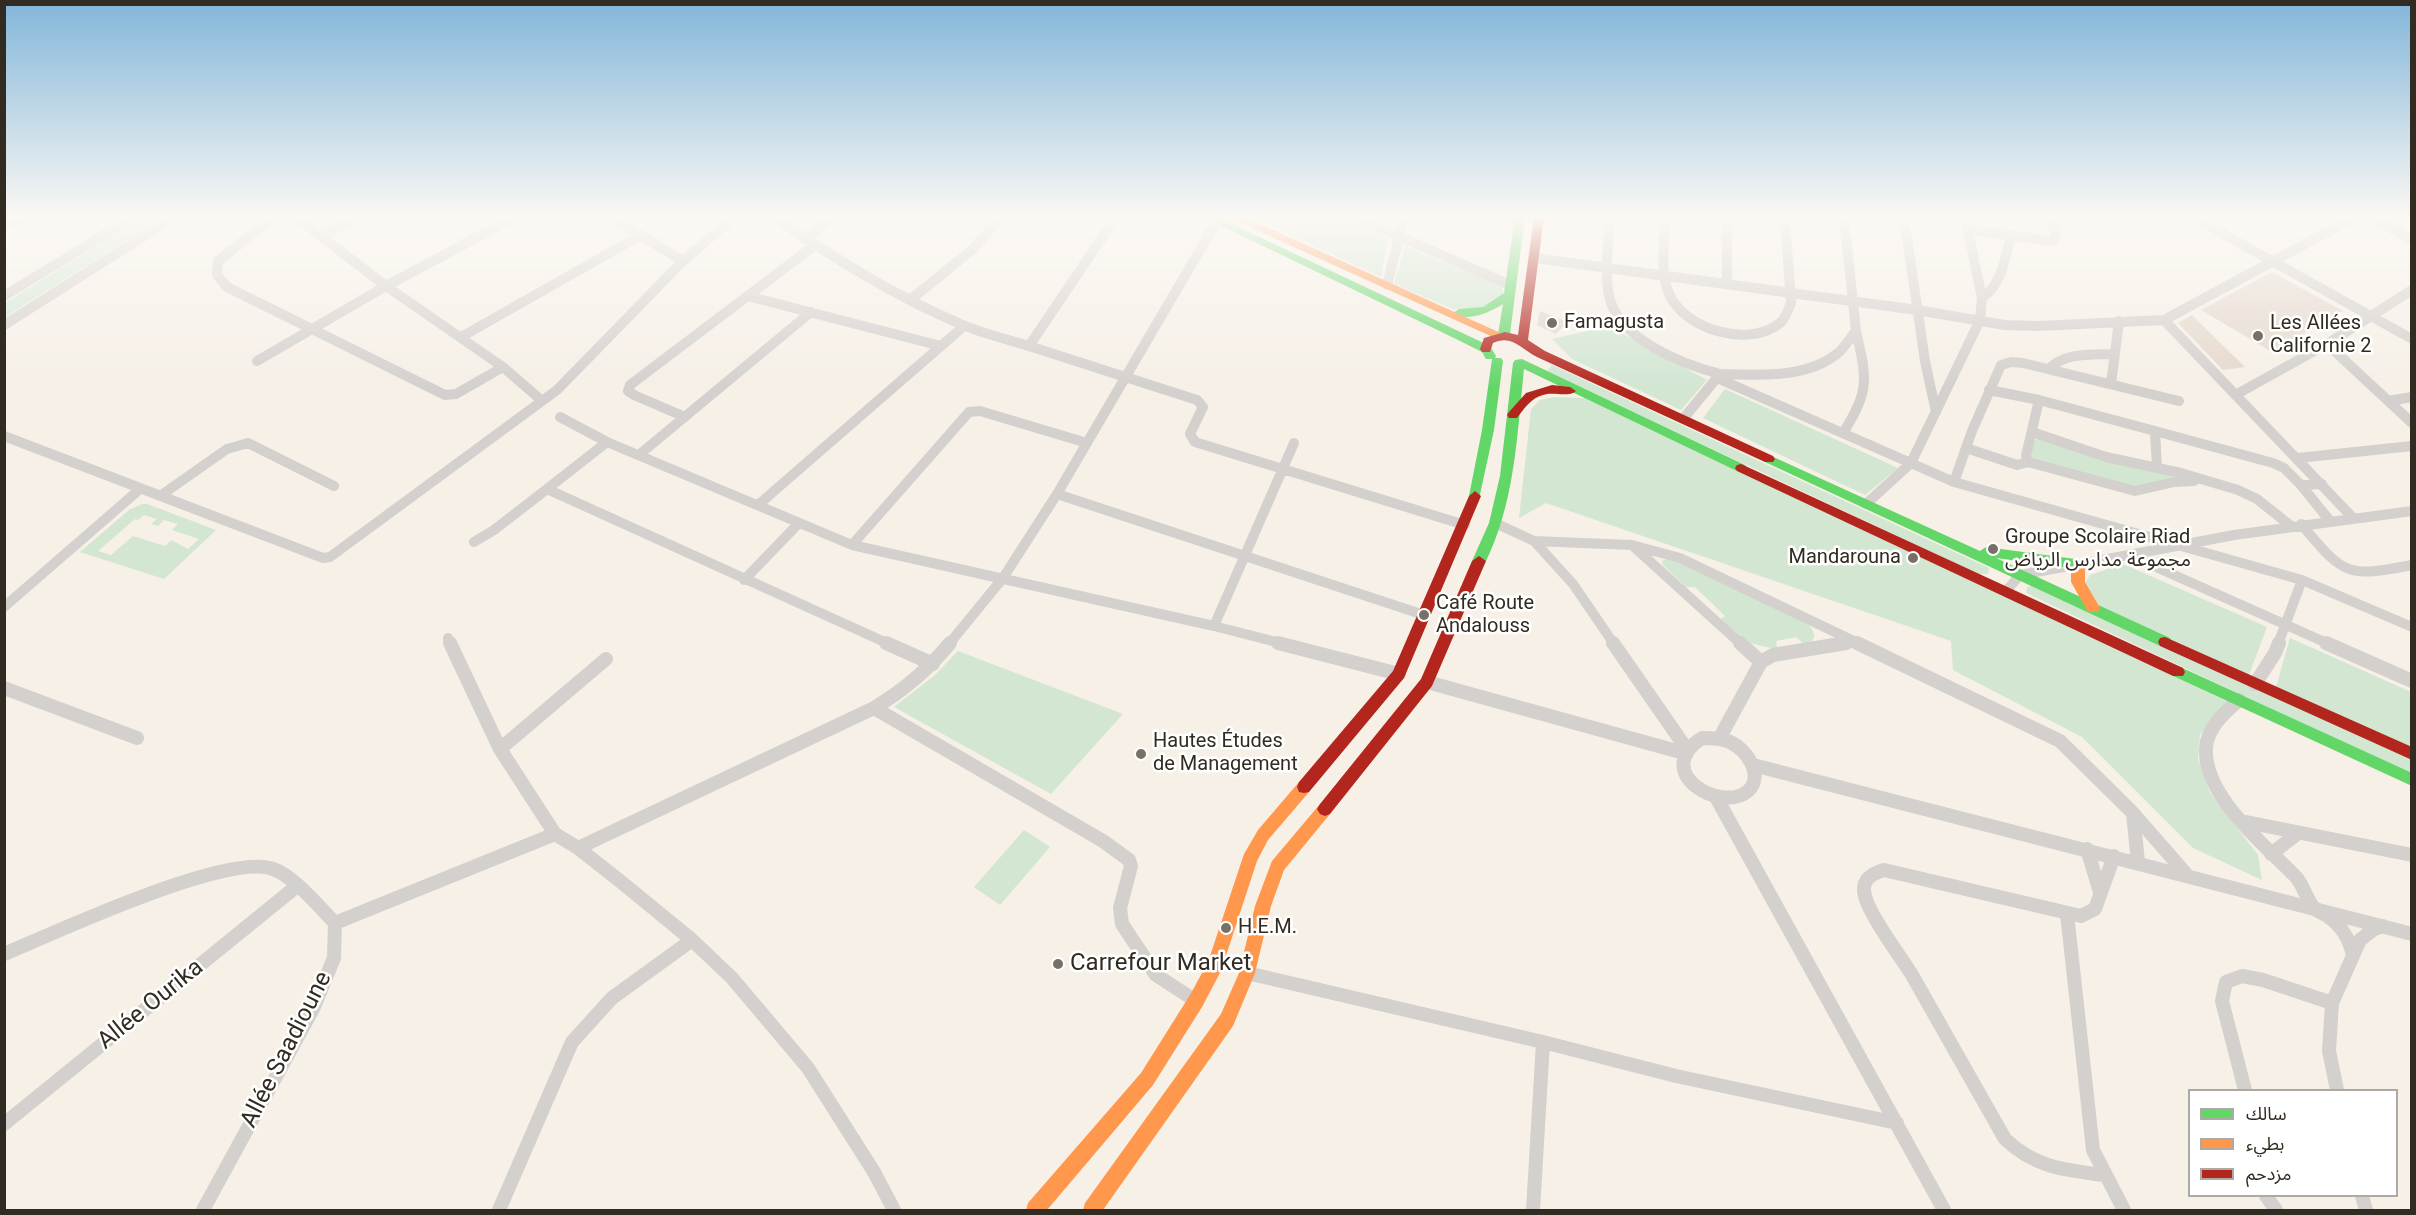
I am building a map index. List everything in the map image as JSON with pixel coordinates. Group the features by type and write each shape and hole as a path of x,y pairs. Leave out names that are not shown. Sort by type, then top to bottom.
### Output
{"main road":[{"path":"1328,274 1486,349 1491,358 1497,361 1520,363 2412,780"},
{"path":"1361,274 1501,335 1527,344 1866,504 2412,754"},
{"path":"1501,335 1511,274"},
{"path":"1092,1210 1227,1020 1246,973 1266,896 1278,866 1406,710 1426,682 1495,523 1506,476 1511,419 1520,363 1530,357 1527,344 1533,274"},
{"path":"1449,312 1482,313 1494,308 1509,290"},
{"path":"1486,349 1488,341 1501,335"},
{"path":"1035,1210 1147,1079 1196,1000 1215,965 1250,859 1263,836 1399,674 1465,525 1482,468 1497,361"},
{"path":"1511,419 1523,398 1539,390 1562,389 1585,394"},
{"path":"1961,547 2082,566 2078,582 2093,608"}],"street":[{"path":"4,296 41,274"},
{"path":"4,325 86,274"},
{"path":"216,274 217,278 227,287 450,396 503,367"},
{"path":"370,274 503,367 541,400"},
{"path":"257,361 409,274"},
{"path":"461,337 573,274"},
{"path":"4,436 303,551 323,558 330,557 557,390 671,274"},
{"path":"685,417 634,395 628,391 630,385 777,274"},
{"path":"865,274 910,300 964,326 1200,402 1203,407 1190,434 1195,442 1465,525"},
{"path":"910,300 942,274"},
{"path":"1029,346 1078,274"},
{"path":"578,848 874,708 905,689 933,664 1003,578 1057,494 1183,274"},
{"path":"1386,285 1389,274"},
{"path":"1475,274 1509,290"},
{"path":"1608,274 1610,298 1620,318 1665,353 1843,434 1954,482 2302,580 2412,627"},
{"path":"1649,274 1917,310 2016,326 2164,320 2249,274"},
{"path":"1727,274 1727,284"},
{"path":"1666,276 1667,289 1678,307 1697,322 1724,332 1754,333 1778,326 1786,315 1791,303 1789,274"},
{"path":"1843,434 1866,392 1850,274"},
{"path":"1912,274 1936,412"},
{"path":"1866,504 1911,463 1936,412 1980,320 1982,298 1977,274"},
{"path":"1982,298 1990,293 2000,274"},
{"path":"2295,274 2412,339"},
{"path":"2237,394 2326,344 2412,290"},
{"path":"747,296 941,346"},
{"path":"640,454 811,312"},
{"path":"2164,320 2354,519"},
{"path":"2111,384 2119,321"},
{"path":"758,505 964,326"},
{"path":"1683,419 1718,376 1779,374 1811,367 1839,352 1856,331"},
{"path":"2326,344 2412,423"},
{"path":"2049,369 2053,362 2062,358 2115,354"},
{"path":"1954,482 1989,390 2001,365 2011,362 2049,369 2179,401"},
{"path":"1989,390 2039,400 2273,463 2284,468 2331,521"},
{"path":"2388,401 2412,397"},
{"path":"2028,462 2026,456 2039,400"},
{"path":"852,545 969,412 980,411 1087,443"},
{"path":"560,417 608,441 852,545 1214,626 1399,674"},
{"path":"2155,431 2157,468"},
{"path":"2032,432 2106,457 2204,480 2258,499 2296,525 2344,567 2364,573 2412,565"},
{"path":"474,542 494,530 608,441"},
{"path":"160,496 227,449 248,443 334,486"},
{"path":"1214,626 1294,443"},
{"path":"2298,458 2412,446"},
{"path":"1966,448 2017,465 2028,462 2135,491 2174,482 2204,480"},
{"path":"2301,485 2322,484"},
{"path":"4,607 140,489"},
{"path":"547,489 933,664"},
{"path":"1057,494 1424,615"},
{"path":"2007,590 2020,575 2082,566 2173,543 2296,525 2410,513"},
{"path":"744,580 799,523"},
{"path":"1495,523 1534,541 1632,545 1663,552 1696,564 2060,741 2133,813 2187,875"},
{"path":"1534,541 1573,584 1685,751 1683,767 1687,777 1695,786 1716,797 1728,798 1748,792 1753,784 1753,765 1742,750 1719,739 1702,738 1685,751"},
{"path":"1632,545 1761,662"},
{"path":"2129,555 2412,681"},
{"path":"2255,684 2274,653 2302,580"},
{"path":"448,639 500,749 555,834 578,848 692,940 732,978 808,1068 874,1172 894,1210"},
{"path":"1719,739 1761,662 1773,655 1856,641"},
{"path":"500,749 606,659"},
{"path":"1426,682 1685,751"},
{"path":"4,688 137,738"},
{"path":"2239,700 2222,714 2211,732 2206,749 2214,782 2241,821 2299,880 2314,908 2342,930 2350,943 2354,956"},
{"path":"874,708 1103,841 1129,860 1131,866 1129,879 1120,908 1122,924 1156,975 1196,1000"},
{"path":"1753,765 2412,934"},
{"path":"1716,797 1944,1210"},
{"path":"2133,813 2138,862"},
{"path":"2241,821 2297,834 2412,855"},
{"path":"4,954 213,872 235,867 258,866 274,869 297,886 335,923 555,834"},
{"path":"2271,854 2297,834"},
{"path":"2087,849 2100,892"},
{"path":"2104,1175 2050,1168 2033,1163 2005,1139 1911,974 1868,905 1864,890 1866,881 1872,874 1884,870 2081,916 2089,914 2099,902 2100,892 2114,856"},
{"name":"Allée Ourika","path":"4,1124 297,886"},
{"path":"2067,914 2093,1150 2124,1210"},
{"name":"Allée Saadioune","path":"203,1210 313,1009 334,958 335,923"},
{"path":"2337,1089 2329,1051 2332,1003 2360,940 2374,929 2383,926"},
{"path":"499,1210 572,1042 583,1026 606,1001 692,940"},
{"path":"1246,973 1543,1042 1676,1076 1897,1123"},
{"path":"2245,1089 2222,1001 2226,982 2242,976 2263,980 2332,1003"},
{"path":"1533,1210 1543,1042"},
{"path":"2267,1197 2276,1210"}],"green space":[{"path":"52,274 74,274 5,317 5,303"},
{"path":"1397,274 1472,274 1502,286 1503,293 1491,308 1453,309 1394,284"},
{"path":"1609,326 1707,380 1681,410 1572,359 1552,339"},
{"path":"1552,365 1989,568 1988,574 1978,574 1547,371"},
{"path":"1725,389 1898,468 1865,495 1703,418"},
{"path":"1554,397 1585,398 2228,702 2200,735 2198,758 2210,793 2258,855 2262,880 2193,848 2082,737 1953,670 1951,641 1546,503 1519,518 1531,409 1540,400"},
{"path":"2042,438 2172,474 2173,479 2133,488 2036,463 2031,456 2034,440"},
{"path":"147,504 216,530 164,579 80,552 129,510","holes":["144,515 157,519 151,524 158,526 164,520 178,524 172,530 199,539 188,549 171,540 165,546 133,536 111,555 98,551 135,519 138,520"]},
{"path":"1666,559 1694,568 1809,625 1814,638 1810,643 1803,643 1796,637 1776,641 1775,649 1746,642 1720,620 1725,616 1695,587 1686,587 1663,565 1662,561"},
{"path":"2123,564 2267,627 2249,675 2096,607 2084,585 2090,575"},
{"path":"2032,586 2411,759 2411,775 2026,593 2027,587"},
{"path":"2290,638 2411,692 2411,750 2276,687"},
{"path":"958,651 1123,714 1051,794 894,707 935,675"},
{"path":"1024,830 1050,847 1000,905 974,887"}],"building":[{"path":"2269,274 2275,274 2343,311 2272,352 2201,310"},
{"name":"Famagusta","path":"1540,311 1568,322 1556,334 1537,325"},
{"path":"2192,315 2245,367 2223,370 2178,323"}],"traffic: fast":[{"path":"1328,274 1486,349 1490,356"},
{"path":"1504,334 1512,274"},
{"path":"1459,313 1486,310 1508,295"},
{"path":"1475,496 1488,430 1497,361"},
{"path":"1479,561 1495,523 1506,476 1519,363"},
{"path":"1522,363 1741,468"},
{"path":"1769,459 2165,642"},
{"path":"1986,552 2085,565"},
{"path":"2178,672 2412,780"}],"traffic: slow":[{"path":"1362,274 1499,335"},
{"path":"2078,566 2078,582 2093,608"},
{"path":"1035,1210 1147,1079 1196,1001 1215,965 1250,859 1263,835 1304,787"},
{"path":"1092,1210 1227,1020 1247,973 1263,906 1278,866 1325,809"}],"traffic: jam":[{"path":"1523,339 1532,274"},
{"path":"1486,349 1488,341 1500,336 1511,336 1541,354 1769,459"},
{"path":"1513,415 1524,401 1537,392 1552,389 1570,391"},
{"path":"1741,468 2178,672"},
{"path":"1304,787 1399,674 1475,496"},
{"path":"1325,809 1427,682 1479,561"},
{"path":"2165,642 2412,754"}],"place":[{"name":"Famagusta","path":"1552,323"},
{"name":"Les Allées Californie 2","path":"2258,336"},
{"name":"Groupe Scolaire Riad مجموعة مدارس الرياض","path":"1993,549"},
{"name":"Mandarouna","path":"1913,558"},
{"name":"Café Route Andalouss","path":"1424,615"},
{"name":"Hautes Études de Management","path":"1141,754"},
{"name":"H.E.M.","path":"1226,928"},
{"name":"Carrefour Market","path":"1058,964"}]}
